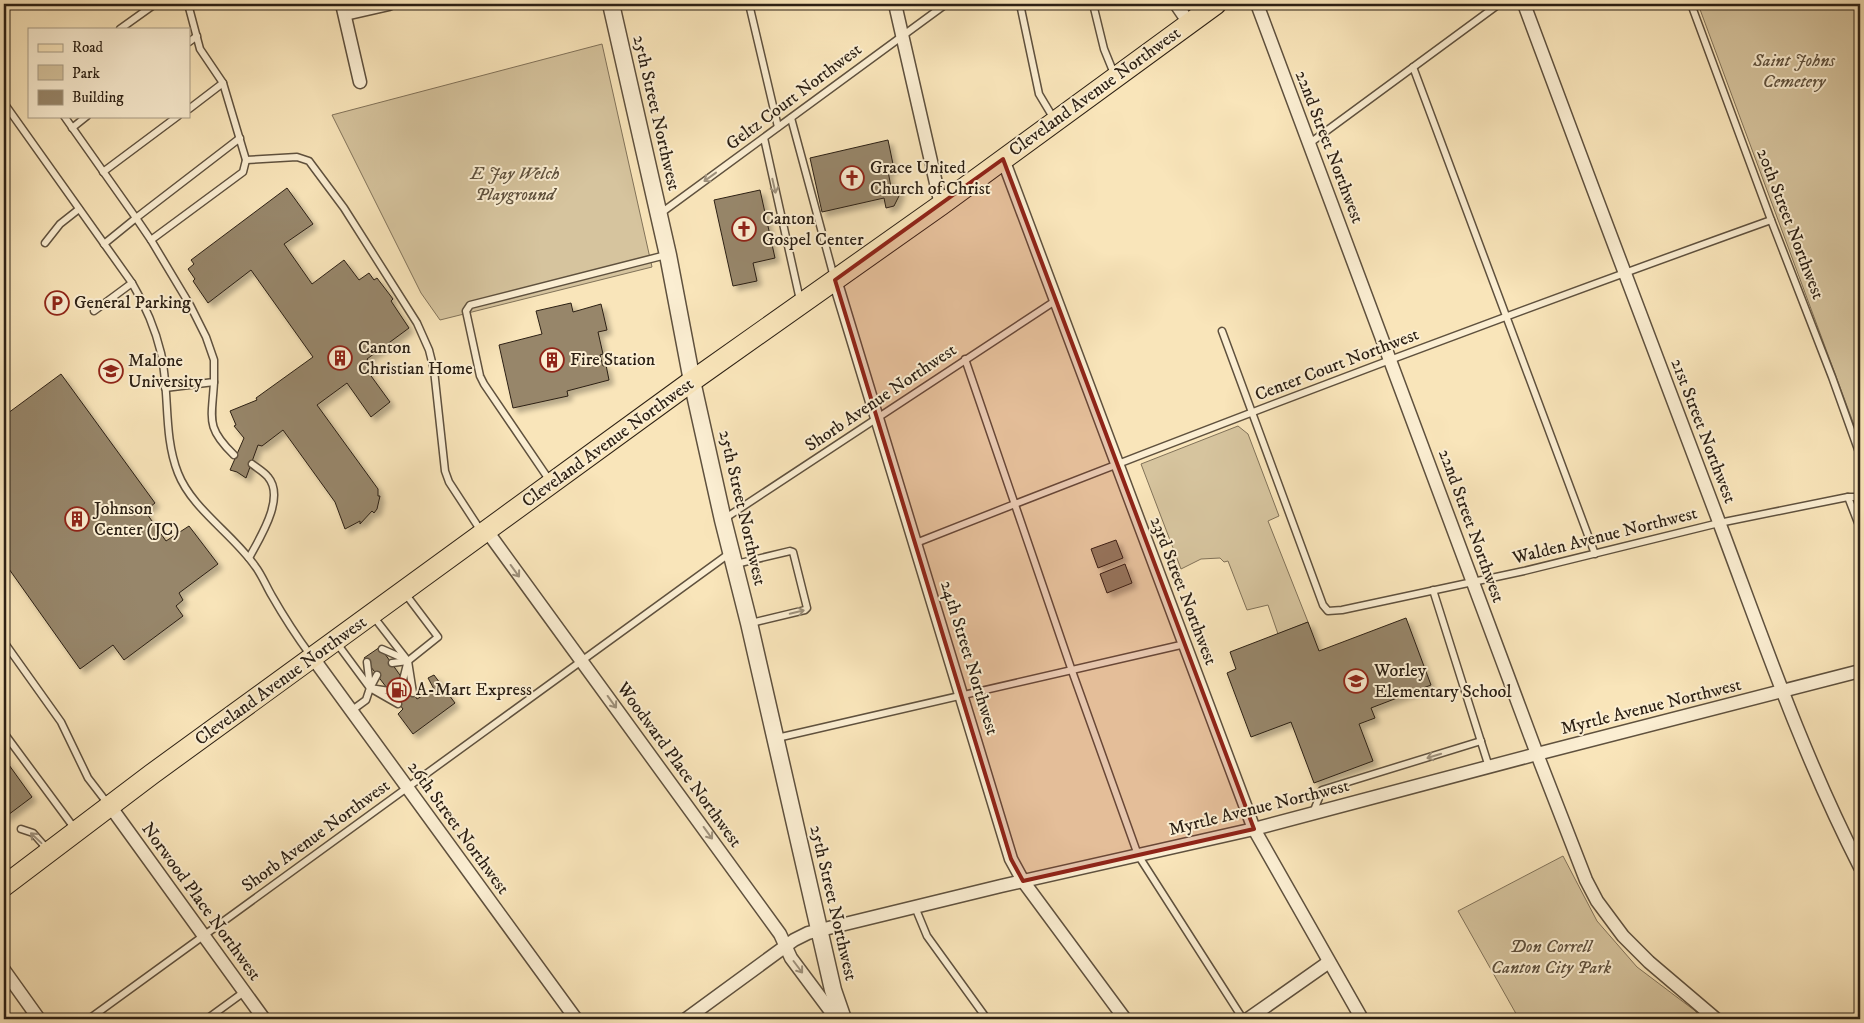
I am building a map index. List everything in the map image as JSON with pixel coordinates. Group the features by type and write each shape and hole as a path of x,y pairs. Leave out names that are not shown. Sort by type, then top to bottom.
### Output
{"main road":[{"name":"Cleveland Avenue Northwest","path":"4,886 110,806 692,381 941,205 1216,4"}],"street":[{"path":"360,82 343,9 389,4"},
{"name":"25th Street Northwest","path":"611,4 668,254 692,381 723,520 750,623 819,930 842,1019"},
{"path":"895,4 941,205"},
{"path":"1176,4 1189,23"},
{"name":"22nd Street Northwest","path":"1257,4 1537,754 1586,880 1601,907 1623,936 1649,962 1716,1019"},
{"name":"21st Street Northwest","path":"1524,4 1782,692 1818,778 1860,867"},
{"name":"23rd Street Northwest","path":"1003,159 1254,829 1362,1019"},
{"name":"24th Street Northwest","path":"835,280 1011,859 1023,881 1125,1019"},
{"name":"Woodward Place Northwest","path":"485,532 582,661 780,934 796,966 828,1009 842,1019"},
{"name":"26th Street Northwest","path":"313,658 576,1019"},
{"name":"Myrtle Avenue Northwest","path":"686,1019 786,946 801,936 819,930 1023,881 1254,829 1860,671"},
{"name":"Norwood Place Northwest","path":"110,806 264,1019"},
{"path":"1248,1019 1329,962"},
{"path":"4,970 39,1019"}],"lane":[{"path":"121,28 154,4"},
{"path":"151,240 243,172 246,160 223,83 200,49 188,4"},
{"path":"749,4 778,128"},
{"name":"Geltz Court Northwest","path":"659,214 946,4"},
{"path":"1020,4 1039,94 1055,121"},
{"path":"1093,4 1104,49 1116,77"},
{"path":"1310,143 1499,4"},
{"name":"20th Street Northwest","path":"1691,4 1860,455"},
{"path":"190,41 197,36"},
{"path":"1413,67 1595,554"},
{"path":"190,108 223,83"},
{"path":"4,103 132,283 144,304 161,354 172,457 179,475 192,496 236,542 256,567 296,635 313,658"},
{"path":"65,118 151,240 190,305 206,337 214,360 212,418 214,432 220,442 234,455"},
{"path":"72,128 84,118"},
{"path":"103,172 175,118"},
{"path":"790,118 835,280"},
{"path":"104,244 240,138"},
{"path":"764,138 801,304"},
{"path":"246,160 297,157 309,161 344,208 417,323 429,350 434,370 446,471 449,482 485,532"},
{"path":"45,242 60,224 79,209"},
{"name":"Center Court Northwest","path":"916,543 1117,463 1624,273 1771,220"},
{"path":"552,483 480,376 466,310 470,305 668,254"},
{"path":"94,311 132,283"},
{"name":"Shorb Avenue Northwest","path":"723,520 1055,301"},
{"name":"Walden Avenue Northwest","path":"1222,331 1323,605 1328,611 1342,610 1473,582 1719,523 1848,497 1860,497"},
{"path":"965,360 1072,671 1138,855 1243,1019"},
{"path":"165,388 214,382"},
{"path":"249,558 268,520 273,504 273,490 269,478 252,464"},
{"path":"1848,497 1860,528"},
{"path":"732,558 793,552 805,610 750,623"},
{"name":"Shorb Avenue Northwest","path":"89,1019 468,742 732,558"},
{"path":"1434,590 1489,767"},
{"path":"392,663 408,661 438,637 403,592"},
{"path":"372,615 408,661 413,693"},
{"path":"336,641 370,688 398,704"},
{"path":"4,642 61,722 88,778 110,806"},
{"path":"775,738 1185,644"},
{"path":"382,649 408,661"},
{"path":"403,680 408,661"},
{"path":"367,662 370,688"},
{"path":"351,711 366,700 377,675"},
{"path":"370,688 389,691"},
{"path":"4,733 76,831"},
{"path":"1312,814 1322,790 1481,741"},
{"path":"21,828 33,833 49,851"},
{"path":"915,907 927,936 987,1019"},
{"path":"207,1019 244,992"}],"highlighted area":[{"path":"1003,159 1254,829 1023,881 1011,859 835,280"}],"green space":[{"name":"Saint Johns Cemetery","path":"1698,4 1860,4 1860,441"},
{"name":"E Jay Welch Playground","path":"602,44 652,267 440,320 421,293 332,115"},
{"path":"1238,426 1248,434 1279,516 1268,521 1308,622 1278,634 1268,605 1247,610 1228,561 1224,562 1220,558 1201,559 1181,569 1141,464"},
{"name":"Don Correll Canton City Park","path":"1563,856 1597,921 1637,967 1703,1019 1519,1019 1458,911"}],"building":[{"name":"Grace United Church of Christ","path":"888,140 894,169 888,171 891,187 898,186 900,194 894,206 886,208 884,198 822,212 810,158"},
{"name":"Canton Christian Home","path":"287,188 313,224 284,244 312,284 344,260 359,280 369,273 374,280 377,278 393,299 391,301 409,328 367,359 371,365 366,369 390,402 371,417 347,383 317,405 378,489 378,496 380,496 374,513 372,511 360,524 360,521 345,529 335,502 283,430 262,446 258,445 246,478 230,470 244,438 234,426 236,425 230,411 257,400 256,398 313,357 251,270 208,303 193,281 195,279 188,269 194,264 191,260"},
{"name":"Canton Gospel Center","path":"760,190 775,258 753,263 757,281 733,286 714,200"},
{"name":"Fire Station","path":"571,303 573,312 601,304 607,330 598,332 603,354 600,355 603,366 606,365 609,380 567,391 568,396 513,408 499,345 542,334 536,311"},
{"name":"Johnson Center (JC)","path":"61,374 155,503 145,511 166,541 189,526 218,564 179,593 183,600 176,606 183,616 124,660 113,645 80,669 4,562 4,416"},
{"path":"1116,540 1123,558 1098,568 1091,549"},
{"path":"1125,564 1132,583 1107,593 1100,574"},
{"path":"1406,618 1431,685 1371,708 1375,718 1359,724 1373,761 1314,783 1291,722 1251,737 1227,673 1236,669 1230,652 1308,622 1319,651"},
{"name":"A-Mart Express","path":"380,647 417,699 434,689 428,678 434,675 455,703 413,734 398,714 403,709 364,658"},
{"path":"4,758 32,797 4,818"}],"place":[{"name":"Grace United Church of Christ","path":"852,178"},
{"name":"Canton Gospel Center","path":"744,229"},
{"name":"General Parking","path":"57,303"},
{"name":"Canton Christian Home","path":"340,358"},
{"name":"Fire Station","path":"552,360"},
{"name":"Malone University","path":"111,371"},
{"name":"Johnson Center (JC)","path":"77,519"},
{"name":"Worley Elementary School","path":"1356,681"},
{"name":"A-Mart Express","path":"399,690"}]}
